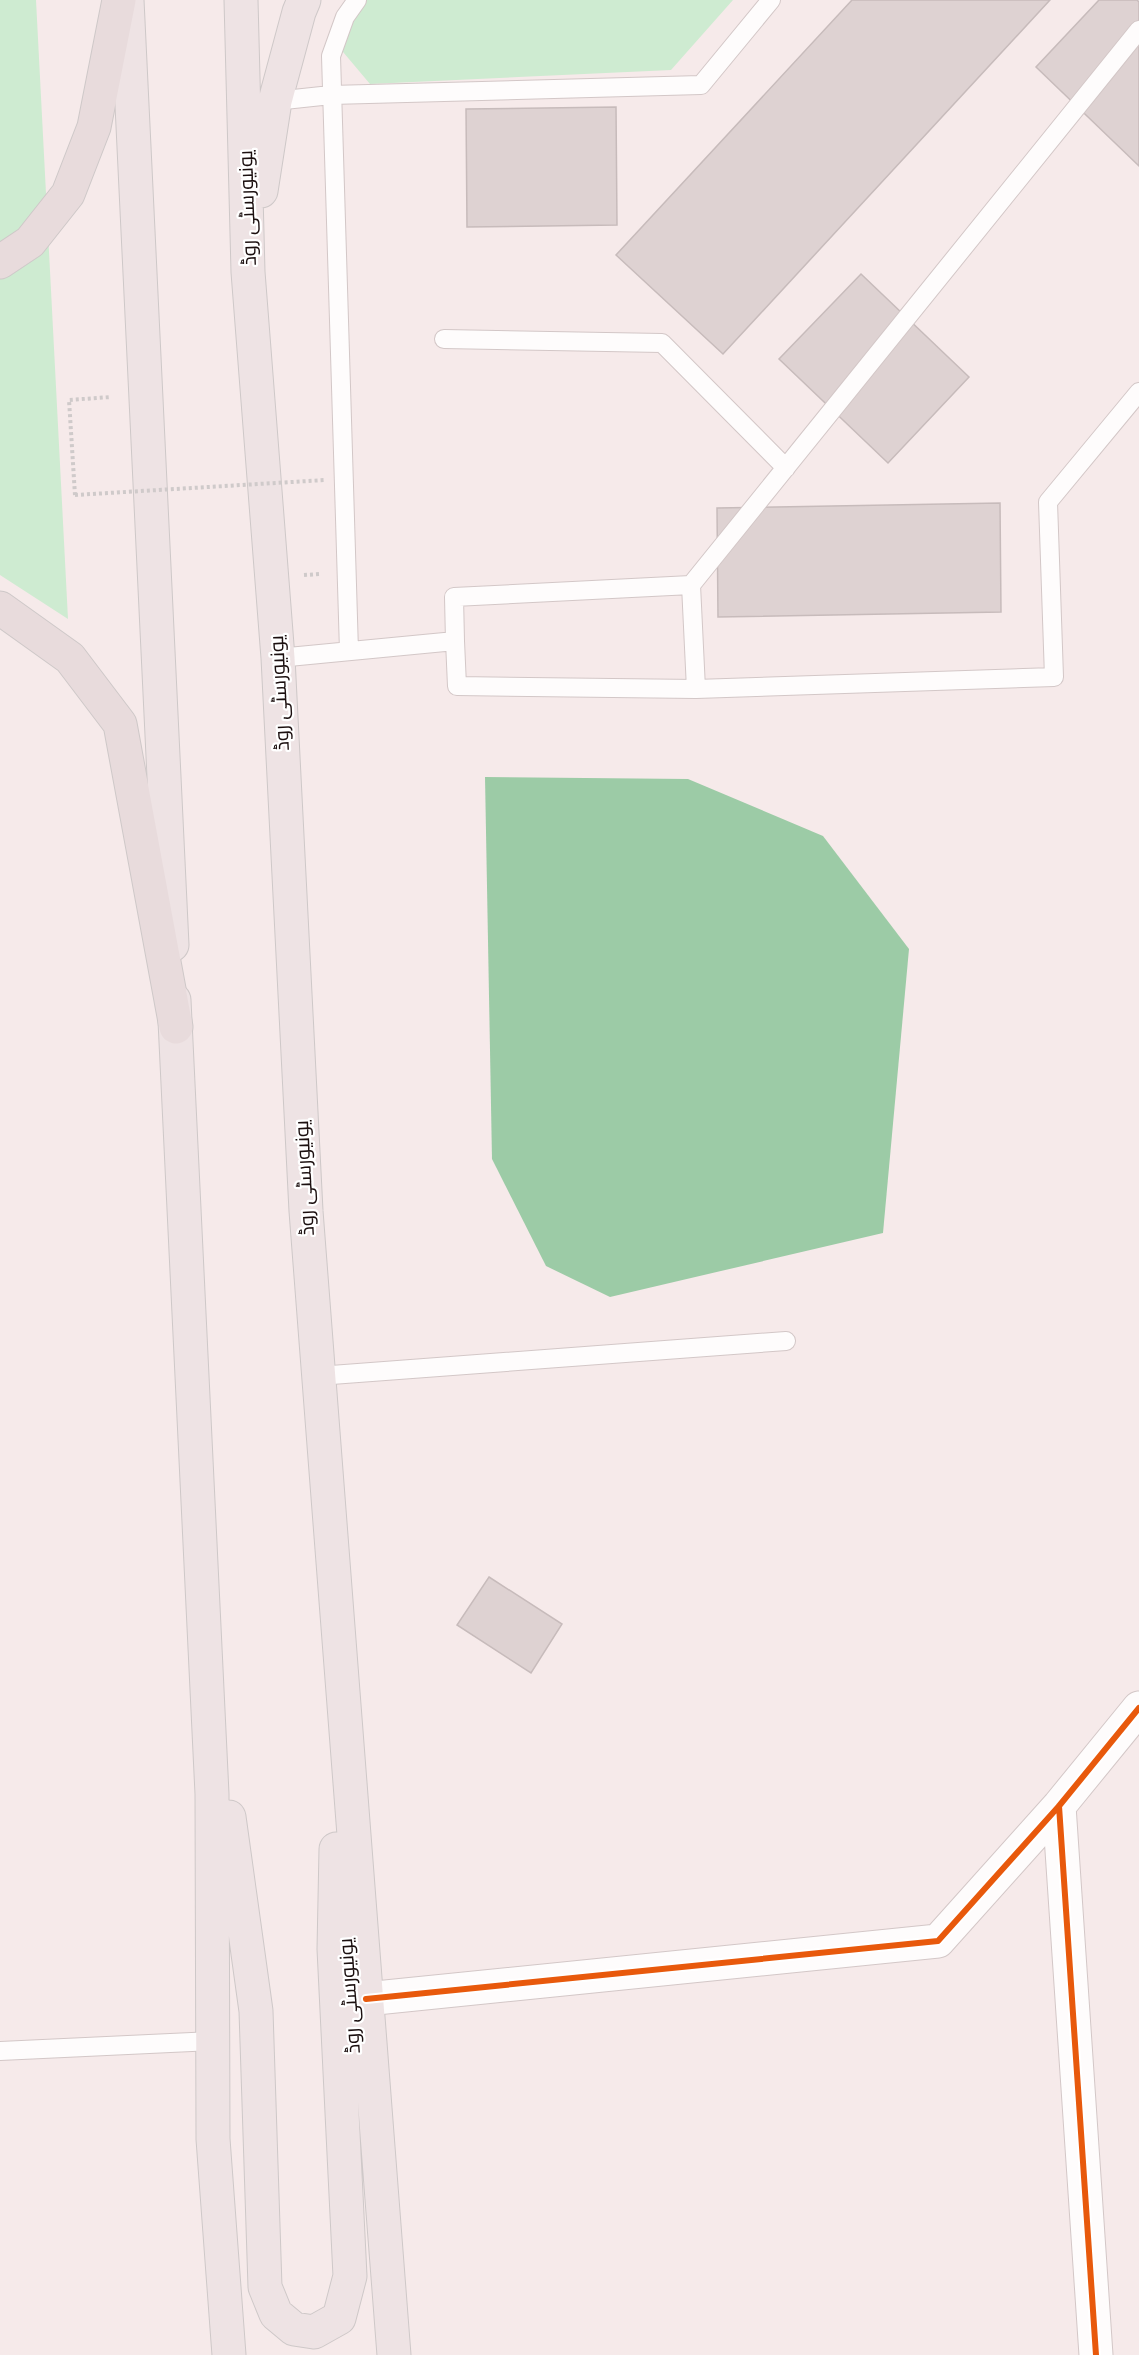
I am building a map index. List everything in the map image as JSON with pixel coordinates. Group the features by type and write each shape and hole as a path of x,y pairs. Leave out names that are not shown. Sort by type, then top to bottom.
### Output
{"highway":[{"path":"0,262 30,242 68,194 94,127 119,0"},
{"path":"0,608 70,658 120,724 176,1027"}],"main road":[{"path":"127,0 212,1794 213,2139 228,2355"},
{"name":"یونیورسٹی روڈ","path":"241,0 248,272 278,658 306,1211 394,2355"},
{"path":"248,272 275,101 304,0"},
{"path":"205,1642 256,2011 265,2287 276,2314 294,2329 314,2332 339,2318 350,2276 334,1949 338,1635"}],"street":[{"path":"366,1999 938,1941 1059,1806 1139,1708"},
{"path":"1059,1806 1096,2355"}],"lane":[{"path":"349,651 331,56 345,17 357,0"},
{"path":"275,101 331,95 700,85 771,0"},
{"path":"696,689 691,585 1139,30"},
{"path":"444,339 662,343 786,468"},
{"path":"691,585 454,597 457,686 696,689 1054,677 1047,502 1139,392"},
{"path":"278,658 455,642"},
{"path":"318,1376 786,1341"},
{"path":"0,2051 213,2042"}],"path":[{"path":"145,395 69,400 75,495 325,480"}],"shaded area":[{"path":"0,0 36,0 68,619 0,575"},
{"path":"361,0 733,0 671,70 370,84 338,46"},
{"path":"485,777 688,779 823,836 909,949 883,1233 610,1297 546,1266 492,1159"}],"building":[{"path":"852,0 1050,0 723,354 616,255"},
{"path":"1099,0 1137,0 1139,2 1139,166 1036,67"},
{"path":"616,107 617,225 467,227 466,109"},
{"path":"861,274 969,377 888,463 779,359"},
{"path":"1000,503 1001,612 718,617 717,508"},
{"path":"489,1577 562,1624 531,1673 457,1625"}],"cycle path":[{"path":"366,1999 938,1941 1059,1806 1139,1708"},
{"path":"1059,1806 1096,2355"}]}
